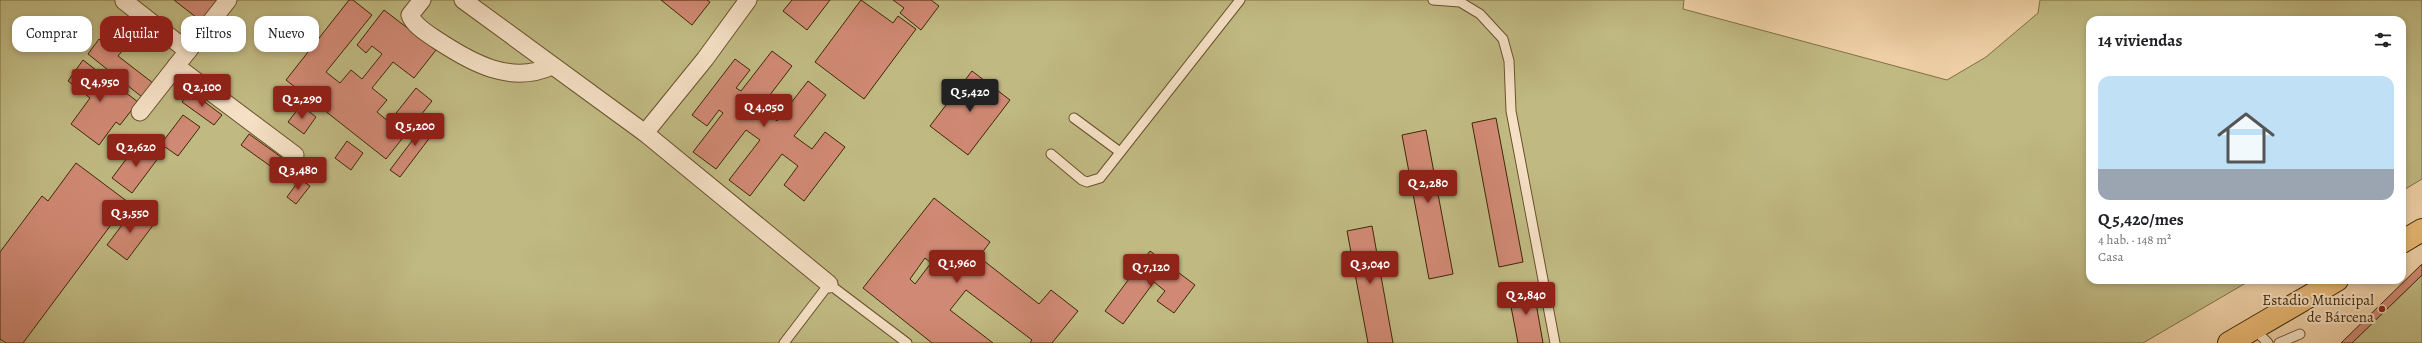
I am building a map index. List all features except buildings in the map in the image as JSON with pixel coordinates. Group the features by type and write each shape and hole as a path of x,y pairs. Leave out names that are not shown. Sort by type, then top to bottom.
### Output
{"main road":[{"path":"2406,240 2422,230"},
{"path":"2229,343 2261,336 2332,284"}],"street":[{"path":"123,0 181,46"},
{"path":"215,16 228,0"},
{"path":"422,0 410,15 411,18 425,32 465,58 494,71 518,74 539,72 552,66"},
{"path":"463,0 645,133 829,284"},
{"path":"645,133 704,59 748,0"},
{"path":"140,112 187,52"},
{"path":"176,66 295,155"}],"lane":[{"path":"1051,154 1076,176 1087,182 1100,178 1240,0"},
{"path":"1433,0 1460,2 1480,14 1503,39 1509,62 1511,111 1555,343"},
{"path":"1074,118 1120,152"},
{"path":"784,343 829,284 907,343"},
{"path":"2279,343 2300,334"}],"shaded area":[{"path":"0,0 1684,0 1683,9 1947,80 1986,57 2038,13 2040,0 2422,0 2422,179 2406,189 2406,16 2086,16 2086,284 2244,284 2143,343 0,343"},
{"path":"2422,275 2422,343 2352,343"}],"place":[{"name":"Estadio Municipal de Bárcena","path":"2382,309"}]}
